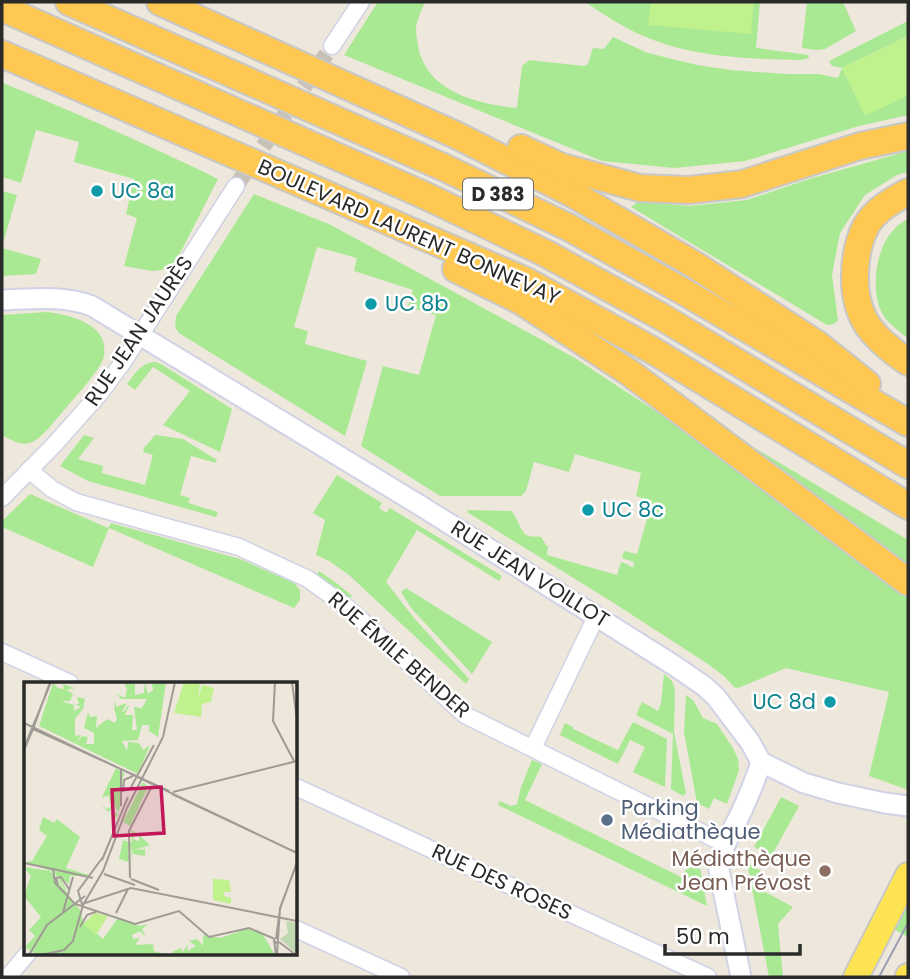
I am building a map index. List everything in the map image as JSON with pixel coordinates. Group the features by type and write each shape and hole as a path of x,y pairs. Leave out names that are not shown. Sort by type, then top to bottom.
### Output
{"highway":[{"name":"D 383","path":"69,2 443,167 570,228 908,423"},
{"path":"160,2 456,135 573,194 695,265 817,344 908,417"},
{"path":"2,8 426,196 545,253 662,317 908,465"},
{"path":"208,23 377,84 562,167 640,188 689,190 742,184 860,146 908,136"},
{"name":"BOULEVARD LAURENT BONNEVAY","path":"2,54 526,281 641,344 908,506"},
{"path":"908,192 887,203 867,224 856,254 856,293 865,321 895,353 908,362"},
{"path":"382,218 447,264 521,301 630,373 908,582"}],"main road":[{"path":"856,977 908,875"}],"street":[{"path":"332,46 361,2"},
{"name":"RUE JEAN JAURÈS","path":"2,498 101,392 236,186"},
{"name":"RUE JEAN VOILLOT","path":"2,300 54,298 77,300 93,306 421,506 675,666 716,697 750,741 761,762"},
{"name":"RUE ÉMILE BENDER","path":"29,470 52,489 76,502 239,547 308,579 348,608 465,715 725,844"},
{"path":"533,748 596,617"},
{"path":"2,652 68,682"},
{"path":"741,977 719,870 720,857 761,762 804,783 838,793 908,806"},
{"name":"RUE DES ROSES","path":"298,788 708,977"},
{"path":"298,930 401,977"},
{"path":"8,977 26,954"}],"green space":[{"path":"378,2 425,2 416,28 423,61 431,74 442,84 455,92 486,103 517,108 522,66 529,60 584,66 588,64 593,48 604,49 613,37 648,53 731,70 819,74 838,78 842,68 865,115 908,95 908,115 859,126 745,161 674,168 602,161 344,55"},
{"path":"585,2 760,2 756,48 808,55 809,58 801,60 740,57 679,48 634,31"},
{"path":"651,2 754,2 751,34 648,25"},
{"path":"807,2 843,2 856,31 825,49 802,48"},
{"path":"908,21 908,36 842,68 832,66 829,61"},
{"path":"908,36 908,95 865,116 842,68"},
{"path":"3,83 165,153 218,179 172,269 152,271 124,266 137,218 126,214 134,179 74,162 79,142 36,130 21,183 2,177"},
{"path":"908,151 908,172 897,175 865,195 840,233 832,275 838,320 834,324 827,325 631,207 639,201 689,206 747,200"},
{"path":"2,191 17,195 4,240 2,240"},
{"path":"254,194 331,225 575,358 672,422 908,592 908,790 869,776 889,692 786,668 738,688 734,687 705,662 467,512 511,511 526,535 541,537 548,546 547,555 617,575 621,562 633,568 634,562 622,558 624,551 637,554 652,501 636,496 641,473 575,454 569,472 534,462 526,491 521,496 440,496 361,446 383,366 419,375 436,315 408,307 413,290 354,271 357,258 317,247 294,327 308,331 305,344 367,361 345,436 179,333 175,327 176,316"},
{"path":"908,219 908,338 884,316 876,295 876,282 879,257 884,245 898,225"},
{"path":"2,248 41,259 36,274 2,276"},
{"path":"47,312 77,319 95,329 104,345 104,356 88,382 45,432 32,442 20,443 2,435 2,315"},
{"path":"155,362 232,409 220,452 163,425 190,391 153,367 135,390 127,384 142,367"},
{"path":"730,433 908,540 908,571"},
{"path":"84,435 94,438 78,459 103,466 102,473 145,485 153,455 143,452 155,435 183,439 217,460 216,463 191,456 180,495 190,498 188,503 218,512 216,517 88,481 60,466"},
{"path":"337,475 382,503 379,508 386,513 390,508 502,576 499,581 417,530 386,582 414,618 469,679 466,684 349,575 316,555 325,520 313,513"},
{"path":"30,494 108,528 111,523 240,559 294,583 300,590 300,600 294,608 109,528 93,567 2,527 2,521"},
{"path":"319,571 352,596 348,600 316,576"},
{"path":"406,588 492,642 472,674 412,609 401,592"},
{"path":"664,674 672,681 675,691 674,732 686,793 683,796 671,789 673,734 636,715 642,702 658,711"},
{"path":"686,695 693,700 703,718 717,724 738,759 739,770 727,804 714,798 709,809 697,803 684,732"},
{"path":"633,722 667,739 665,787 633,772 645,747 630,740 618,764 560,735 565,723 618,750"},
{"path":"532,760 542,764 525,800 681,877 688,867 700,868 707,906 498,805 500,801 511,806 517,804"},
{"path":"781,797 799,806 771,857 754,847"},
{"path":"747,863 763,872 756,887 793,907 778,924 783,977 769,977"},
{"path":"908,898 908,937 892,928"}],"tunnel":[{"path":"236,186 332,46"}],"tram line":[{"path":"879,977 908,923"}],"place":[{"name":"UC 8a","path":"97,191"},
{"name":"UC 8b","path":"371,304"},
{"name":"UC 8c","path":"588,510"},
{"name":"UC 8d","path":"830,702"},
{"name":"Parking Médiathèque","path":"607,820"},
{"name":"Médiathèque Jean Prévost","path":"825,871"}]}
